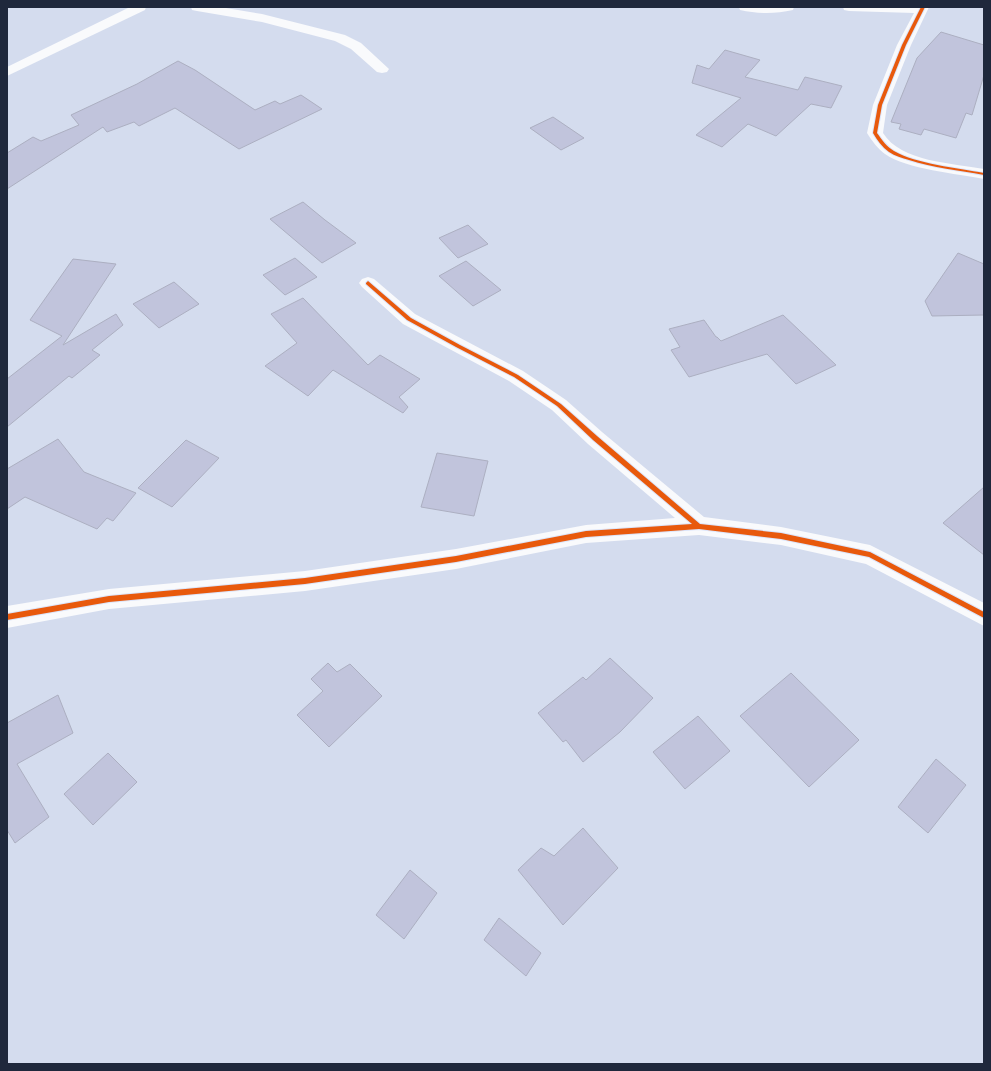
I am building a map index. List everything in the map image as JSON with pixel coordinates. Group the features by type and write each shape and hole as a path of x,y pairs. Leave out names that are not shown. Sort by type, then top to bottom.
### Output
{"street":[{"path":"7,72 140,7"},
{"path":"197,7 262,18 340,38 356,46 382,69"},
{"path":"745,7 767,10 788,7"},
{"path":"850,7 922,8 904,45 880,105 874,133 882,144 894,152 920,161 984,174"},
{"path":"368,283 409,319 516,376 560,405 595,438 699,526"},
{"path":"7,617 109,599 305,580 449,560 586,534 699,526 781,536 870,555 984,615"}],"building":[{"path":"941,32 984,45 984,75 972,115 966,113 956,138 924,129 921,135 899,129 901,124 891,122 917,58"},
{"path":"725,50 760,60 745,77 798,90 805,77 842,86 831,108 811,104 776,136 748,124 722,147 696,135 741,98 692,83 697,65 709,69"},
{"path":"178,61 195,70 255,110 275,101 280,104 301,95 322,109 239,149 175,108 139,126 134,122 107,132 103,127 7,189 7,153 33,137 41,141 79,125 71,115 137,84"},
{"path":"553,117 584,138 561,150 530,128"},
{"path":"303,202 356,243 322,263 270,219"},
{"path":"468,225 488,244 458,258 439,238"},
{"path":"958,253 984,264 984,315 932,316 925,301"},
{"path":"295,258 317,277 285,295 263,275"},
{"path":"73,259 116,264 63,345 116,314 123,325 92,350 100,355 72,378 69,376 7,427 7,379 62,336 30,320"},
{"path":"466,261 501,290 473,306 439,276"},
{"path":"174,282 199,304 159,328 133,304"},
{"path":"303,298 368,365 380,355 420,379 399,397 408,407 403,413 333,370 308,396 265,366 297,343 271,314"},
{"path":"783,315 836,365 796,384 767,354 689,377 671,350 680,347 669,329 704,320 716,337 721,341"},
{"path":"58,439 84,472 136,493 113,521 107,518 97,529 25,497 7,509 7,469"},
{"path":"186,440 219,458 172,507 138,488"},
{"path":"437,453 488,461 474,516 421,507"},
{"path":"984,487 984,555 943,523"},
{"path":"610,658 653,698 620,732 583,762 566,740 563,742 538,713 583,677 586,680"},
{"path":"328,663 337,672 350,664 382,696 329,747 297,715 323,691 311,679"},
{"path":"791,673 859,740 809,787 740,716"},
{"path":"58,695 73,733 17,764 49,817 15,843 7,830 7,723"},
{"path":"698,716 730,751 685,789 653,752"},
{"path":"108,753 137,782 93,825 64,794"},
{"path":"936,759 966,785 928,833 898,807"},
{"path":"583,828 618,868 563,925 518,870 541,848 554,856"},
{"path":"410,870 437,893 404,939 376,915"},
{"path":"499,918 541,953 526,976 484,940"}],"cycle path":[{"path":"923,7 904,45 880,105 875,133 888,149 904,157 984,174"},
{"path":"368,283 409,319 516,376 559,405 595,438 699,526"},
{"path":"7,617 109,599 305,581 456,559 586,534 699,526 781,536 870,555 984,615"}]}
